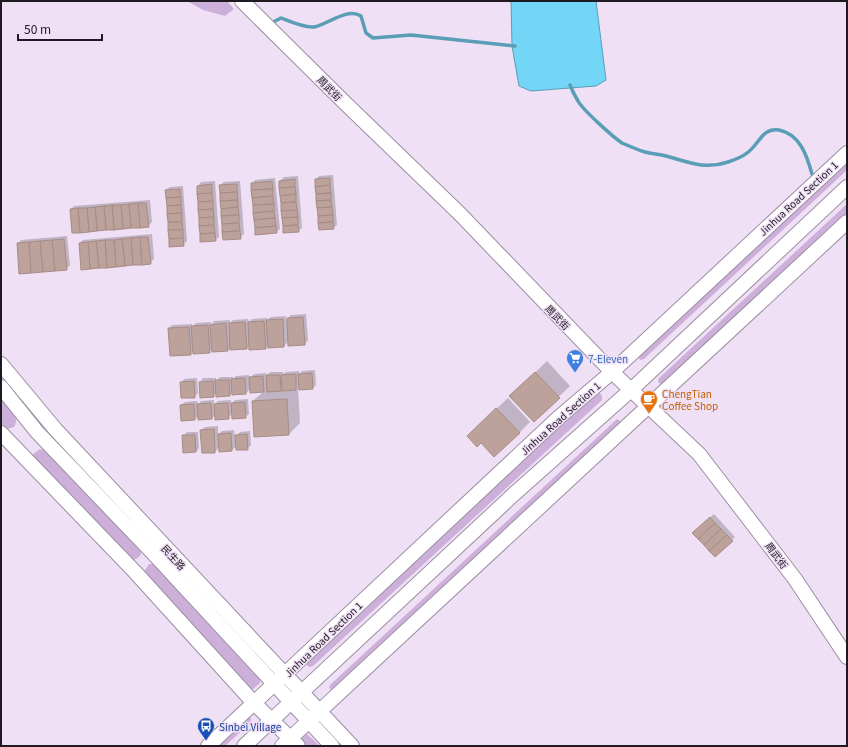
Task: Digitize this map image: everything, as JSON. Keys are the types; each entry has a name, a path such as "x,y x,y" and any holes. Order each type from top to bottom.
{"street":[{"name":"周武街","path":"242,1 460,214 612,372 632,389 699,454 795,579 847,657"},
{"name":"Jinhua Road Section 1","path":"208,746 558,418 612,372 847,153"},
{"path":"244,746 514,494 632,389 847,187"},
{"path":"2,435 136,573 271,721 290,744 307,721 333,700 847,222"},
{"name":"民生路","path":"1,364 56,430 279,680"},
{"name":"民生路","path":"1,387 37,432 279,680 296,697 319,711 352,746"},
{"name":"民生路","path":"296,697 307,721 332,746"}],"shaded area":[{"path":"187,1 227,1 234,9 225,16 203,10"},
{"path":"847,158 847,170 644,359 640,360 637,355"},
{"path":"847,204 847,216 662,385 658,382 659,378"},
{"path":"599,392 602,396 602,400 313,666 309,667 305,663 594,393"},
{"path":"1,397 15,415 16,423 14,427 7,429 1,427"},
{"path":"617,419 624,423 333,693 329,687 331,684"},
{"path":"40,449 44,450 140,547 141,555 133,560 32,455"},
{"path":"149,564 155,564 260,676 260,683 253,689 249,689 144,572"},
{"path":"249,715 251,719 250,723 225,746 212,746"},
{"path":"307,734 320,746 304,746 300,740"}],"water":[{"path":"511,1 596,1 606,80 596,86 531,91 519,86 512,46"}],"building":[{"path":"330,178 330,185 315,187 315,179"},
{"path":"295,179 295,187 279,188 279,181"},
{"path":"272,181 273,189 251,190 251,183"},
{"path":"212,184 212,193 197,194 197,186"},
{"path":"237,184 237,192 220,193 219,185"},
{"path":"330,185 331,193 316,194 315,187"},
{"path":"295,187 296,194 280,196 279,188"},
{"path":"180,189 181,197 166,198 165,190"},
{"path":"273,189 273,196 252,198 251,190"},
{"path":"237,192 238,200 220,201 220,193"},
{"path":"212,193 213,201 198,202 197,194"},
{"path":"331,193 331,200 316,201 316,194"},
{"path":"296,194 296,202 281,203 280,196"},
{"path":"273,196 274,204 253,205 252,198"},
{"path":"181,197 181,205 167,206 166,198"},
{"path":"238,200 238,207 221,209 220,201"},
{"path":"331,200 332,207 317,208 316,201"},
{"path":"213,201 213,209 198,210 198,202"},
{"path":"296,202 297,210 281,211 281,203"},
{"path":"138,203 146,203 149,227 140,228"},
{"path":"138,203 140,228 131,228 129,204"},
{"path":"129,204 131,228 123,229 121,205"},
{"path":"274,204 274,211 253,213 253,205"},
{"path":"112,205 121,205 123,229 114,230"},
{"path":"112,205 114,230 106,230 104,206"},
{"path":"181,205 182,213 167,214 167,206"},
{"path":"104,206 106,230 97,231 95,207"},
{"path":"95,207 97,231 89,232 87,208"},
{"path":"238,207 239,215 221,216 221,209"},
{"path":"332,207 333,215 318,216 317,208"},
{"path":"78,208 87,208 89,232 80,233"},
{"path":"78,208 80,233 72,233 70,209"},
{"path":"213,209 214,217 199,218 198,210"},
{"path":"297,210 298,217 282,218 281,211"},
{"path":"274,211 275,218 254,220 253,213"},
{"path":"182,213 182,222 168,222 167,214"},
{"path":"239,215 239,223 222,224 221,216"},
{"path":"333,215 333,222 318,223 318,216"},
{"path":"214,217 214,225 199,226 199,218"},
{"path":"298,217 298,225 283,226 282,218"},
{"path":"275,218 276,226 255,228 254,220"},
{"path":"168,222 182,222 183,230 168,230"},
{"path":"333,222 334,229 319,230 318,223"},
{"path":"239,223 240,231 222,232 222,224"},
{"path":"214,225 215,233 200,234 199,226"},
{"path":"298,225 299,232 283,233 283,226"},
{"path":"276,226 277,233 255,235 255,228"},
{"path":"168,230 183,230 183,238 169,239"},
{"path":"240,231 241,239 223,240 222,232"},
{"path":"215,233 216,241 200,242 200,234"},
{"path":"140,237 148,237 151,264 142,265"},
{"path":"140,237 142,265 133,265 131,238"},
{"path":"131,238 133,265 125,266 122,239"},
{"path":"183,238 184,246 169,247 169,239"},
{"path":"64,239 67,270 55,271 52,240"},
{"path":"122,239 125,266 116,267 114,240"},
{"path":"52,240 55,271 43,272 40,241"},
{"path":"105,240 114,240 116,267 107,268"},
{"path":"105,240 107,268 99,268 96,241"},
{"path":"40,241 43,272 31,273 29,242"},
{"path":"96,241 99,268 90,269 88,242"},
{"path":"29,242 31,273 19,274 17,243"},
{"path":"88,242 90,269 81,270 79,243"},
{"path":"303,317 305,345 288,346 287,318"},
{"path":"283,319 284,347 268,348 266,320"},
{"path":"264,321 266,349 249,350 248,322"},
{"path":"245,322 247,349 230,350 229,323"},
{"path":"226,323 228,351 212,352 210,325"},
{"path":"208,325 210,353 193,354 191,326"},
{"path":"189,327 191,355 170,356 168,328"},
{"path":"535,372 560,398 534,422 509,396"},
{"path":"312,373 313,389 299,390 298,374"},
{"path":"296,374 296,390 282,391 281,375"},
{"path":"266,375 280,375 281,391 267,392"},
{"path":"263,376 264,392 250,393 249,377"},
{"path":"245,378 246,394 232,395 231,379"},
{"path":"215,380 229,380 230,396 216,397"},
{"path":"194,381 195,398 181,398 180,382"},
{"path":"213,381 214,397 200,398 199,382"},
{"path":"287,399 289,435 254,437 252,401"},
{"path":"245,402 246,418 232,419 231,403"},
{"path":"211,403 212,419 198,420 197,404"},
{"path":"228,403 229,419 215,420 214,404"},
{"path":"194,404 195,420 181,421 180,405"},
{"path":"496,408 520,433 494,457 481,443 477,447 467,436"},
{"path":"214,429 215,453 202,453 200,430"},
{"path":"231,433 232,451 219,452 218,434"},
{"path":"247,434 248,450 236,450 235,435"},
{"path":"182,435 195,435 196,452 183,453"},
{"path":"710,517 715,523 698,539 692,533"},
{"path":"715,523 721,529 704,545 698,539"},
{"path":"721,529 727,535 709,551 704,545"},
{"path":"727,535 733,541 715,557 709,551"}],"waterway":[{"path":"275,21 281,18 302,26 314,27 343,15 355,14 361,16 366,33 373,38 411,35 515,46"},
{"path":"570,85 581,105 598,123 622,143 639,150 663,155 689,163 704,165 720,164 743,156 751,150 761,137 769,131 779,130 792,136 802,147 812,174"}],"place":[{"name":"7-Eleven","path":"575,373"},
{"name":"ChengTian Coffee Shop","path":"649,414"},
{"name":"Sinbei Village","path":"206,741"}]}
